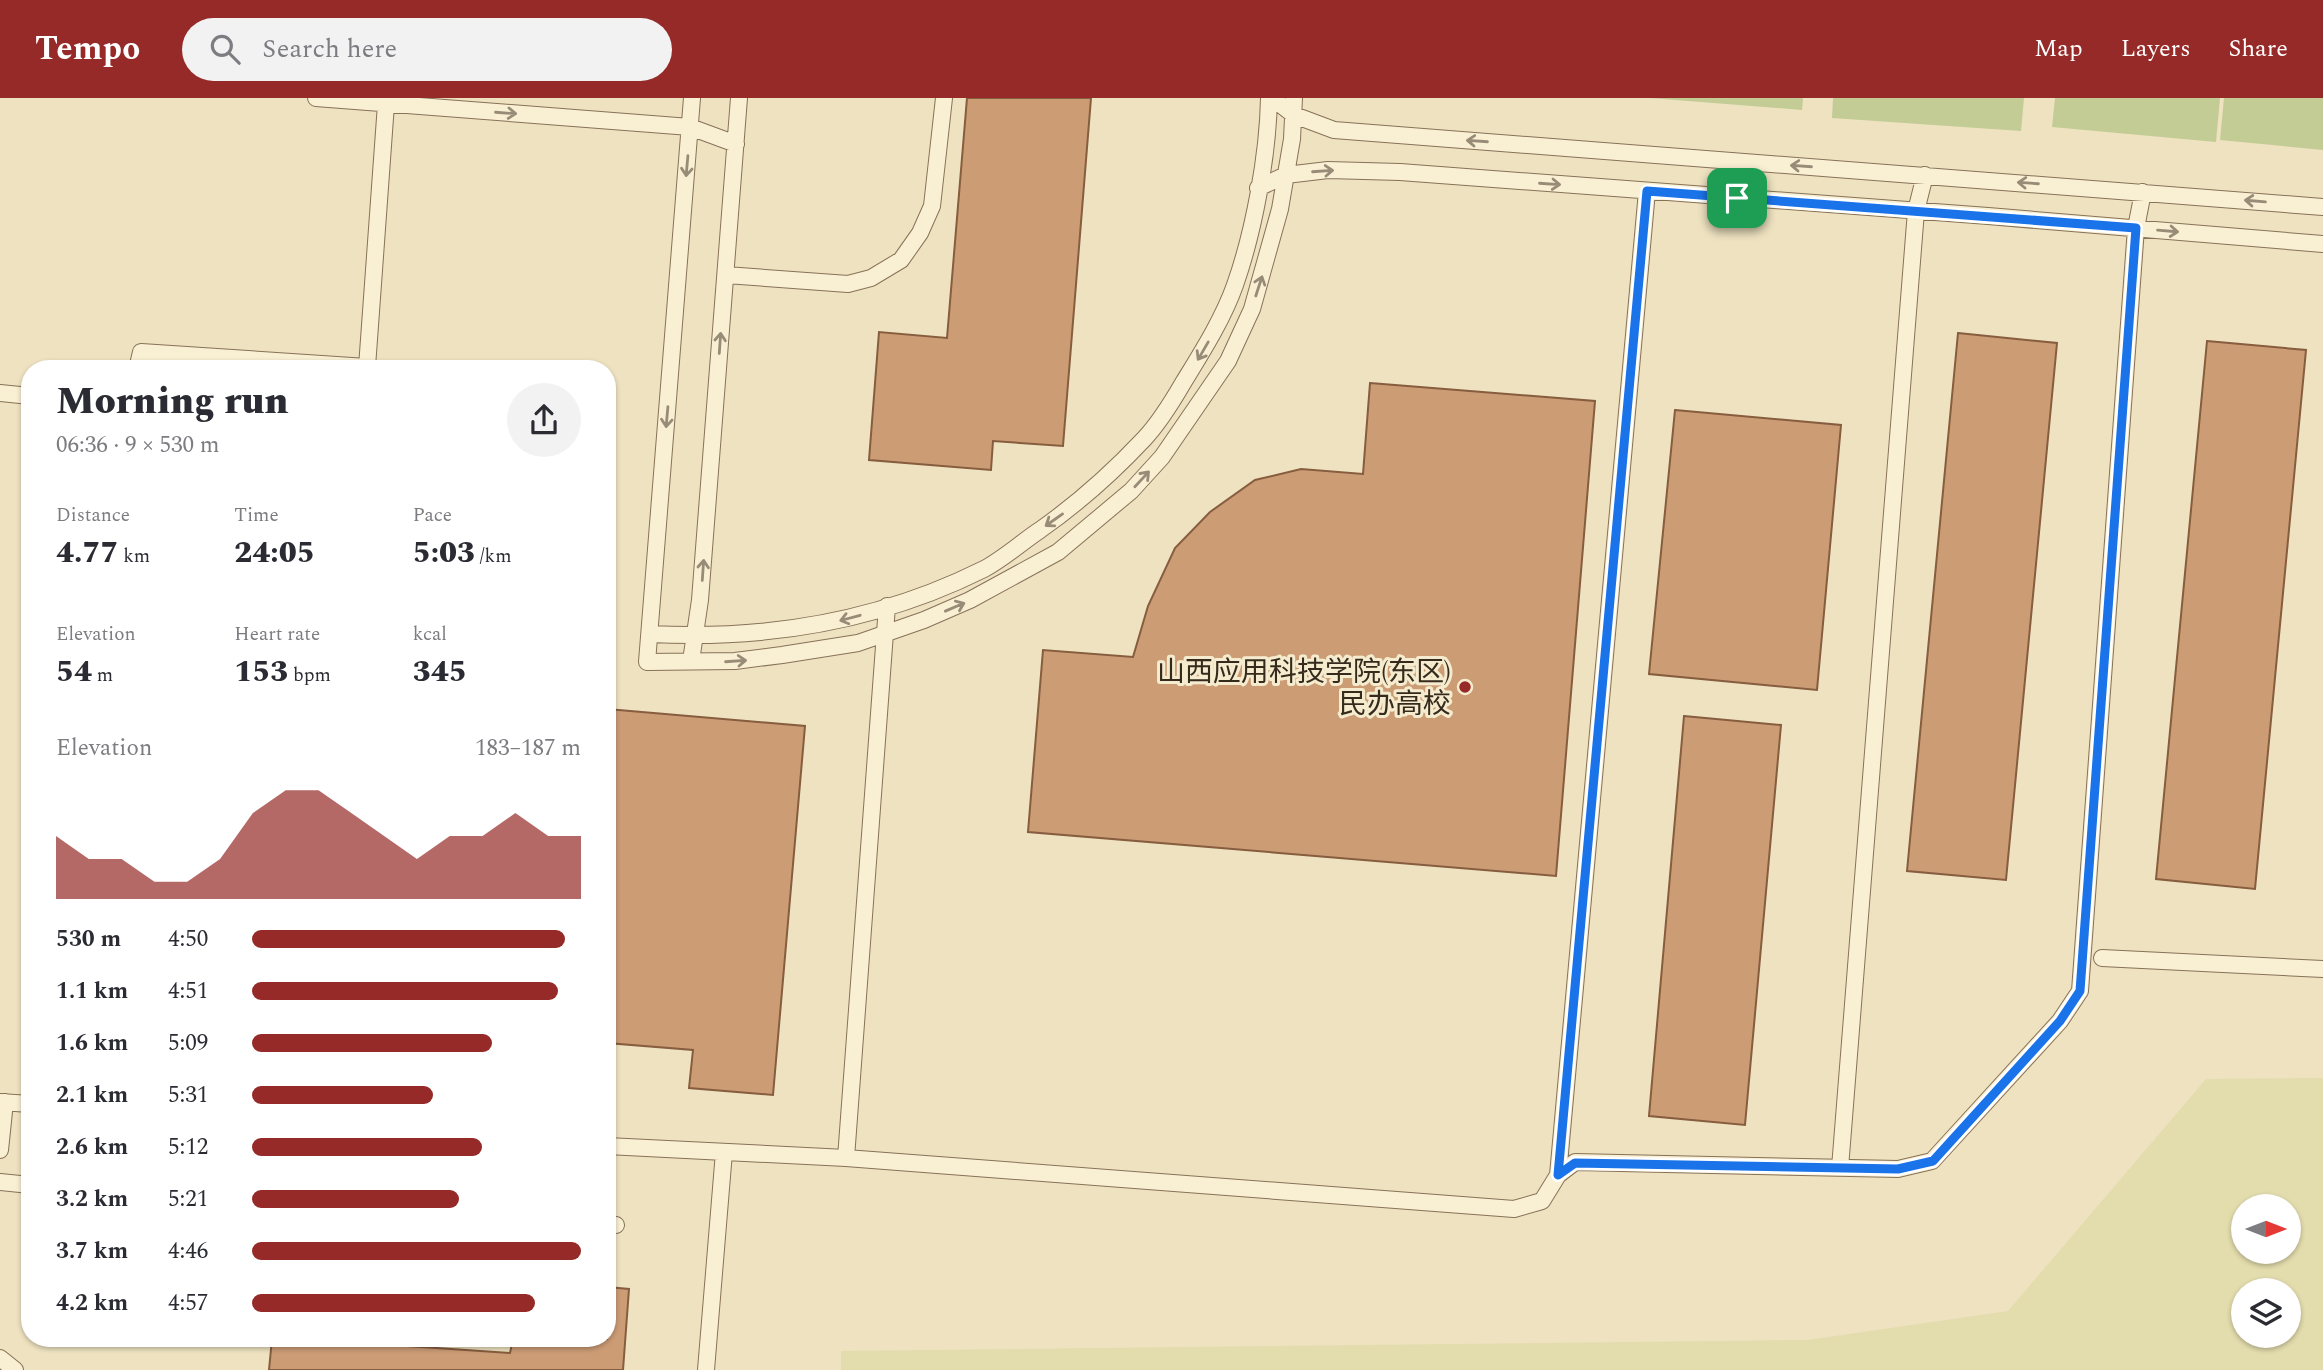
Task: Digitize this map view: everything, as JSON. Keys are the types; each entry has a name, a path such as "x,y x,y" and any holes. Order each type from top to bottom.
{"lane":[{"path":"316,98 690,127 736,144"},
{"path":"692,98 647,662 734,662 858,643 884,634 970,600 1058,552 1131,491 1162,457 1228,361 1252,309 1267,262 1286,175 1294,98"},
{"path":"691,662 696,636 739,98"},
{"path":"726,275 848,284 871,278 901,260 920,233 932,206 944,98"},
{"path":"650,634 696,636 762,633 847,620 919,596 985,568 1065,512 1145,438 1174,398 1207,344 1235,285 1258,188 1268,132 1270,98"},
{"path":"1270,98 1294,115 1334,130 2323,207"},
{"path":"368,360 386,104"},
{"path":"1258,188 1286,175 1328,170 1400,172 2323,244"},
{"path":"1840,1168 1916,211 1925,175"},
{"path":"1558,1175 1647,191"},
{"path":"616,1146 846,1158 1514,1209 1542,1201 1558,1175 1575,1163 1898,1169 1933,1161 2060,1021 2080,991 2136,228 2143,192"},
{"path":"139,360 141,352 262,360"},
{"path":"0,393 21,395"},
{"path":"846,1158 887,606"},
{"path":"2102,958 2323,969"},
{"path":"0,1150 3,1102 21,1103"},
{"path":"706,1370 724,1152"},
{"path":"0,1182 21,1184"},
{"path":"0,1358 15,1370"}],"shaded area":[{"path":"2323,1078 2323,1370 841,1370 841,1351 1808,1340 2008,1311 2206,1079"}],"green space":[{"path":"1650,98 1803,98 1802,110"},
{"path":"1833,98 2024,98 2021,131 1832,118"},
{"path":"2055,98 2220,98 2216,142 2052,127"},
{"path":"2224,98 2323,98 2323,150 2220,140"}],"building":[{"path":"967,98 1091,98 1063,446 993,441 991,470 869,460 879,332 947,338"},
{"path":"1958,333 2057,343 2006,880 1907,871"},
{"path":"2207,341 2306,350 2255,889 2156,879"},
{"path":"1370,383 1595,401 1556,876 1028,832 1043,650 1133,657 1148,606 1175,548 1210,512 1255,480 1301,469 1363,474"},
{"path":"1675,410 1841,425 1817,690 1649,674"},
{"path":"616,710 805,726 773,1095 689,1088 693,1050 616,1044"},
{"path":"1684,716 1781,725 1745,1125 1649,1116"},
{"path":"616,1288 629,1289 623,1370 269,1370 271,1347 422,1347 510,1353 511,1347 616,1347"}],"place":[{"name":"山西应用科技学院(东区) 民办高校","path":"1465,687"}],"route":[{"path":"1647,191 1737,198 2136,228 2080,991 2060,1021 1933,1161 1898,1169 1575,1163 1558,1175 1647,191"}]}
